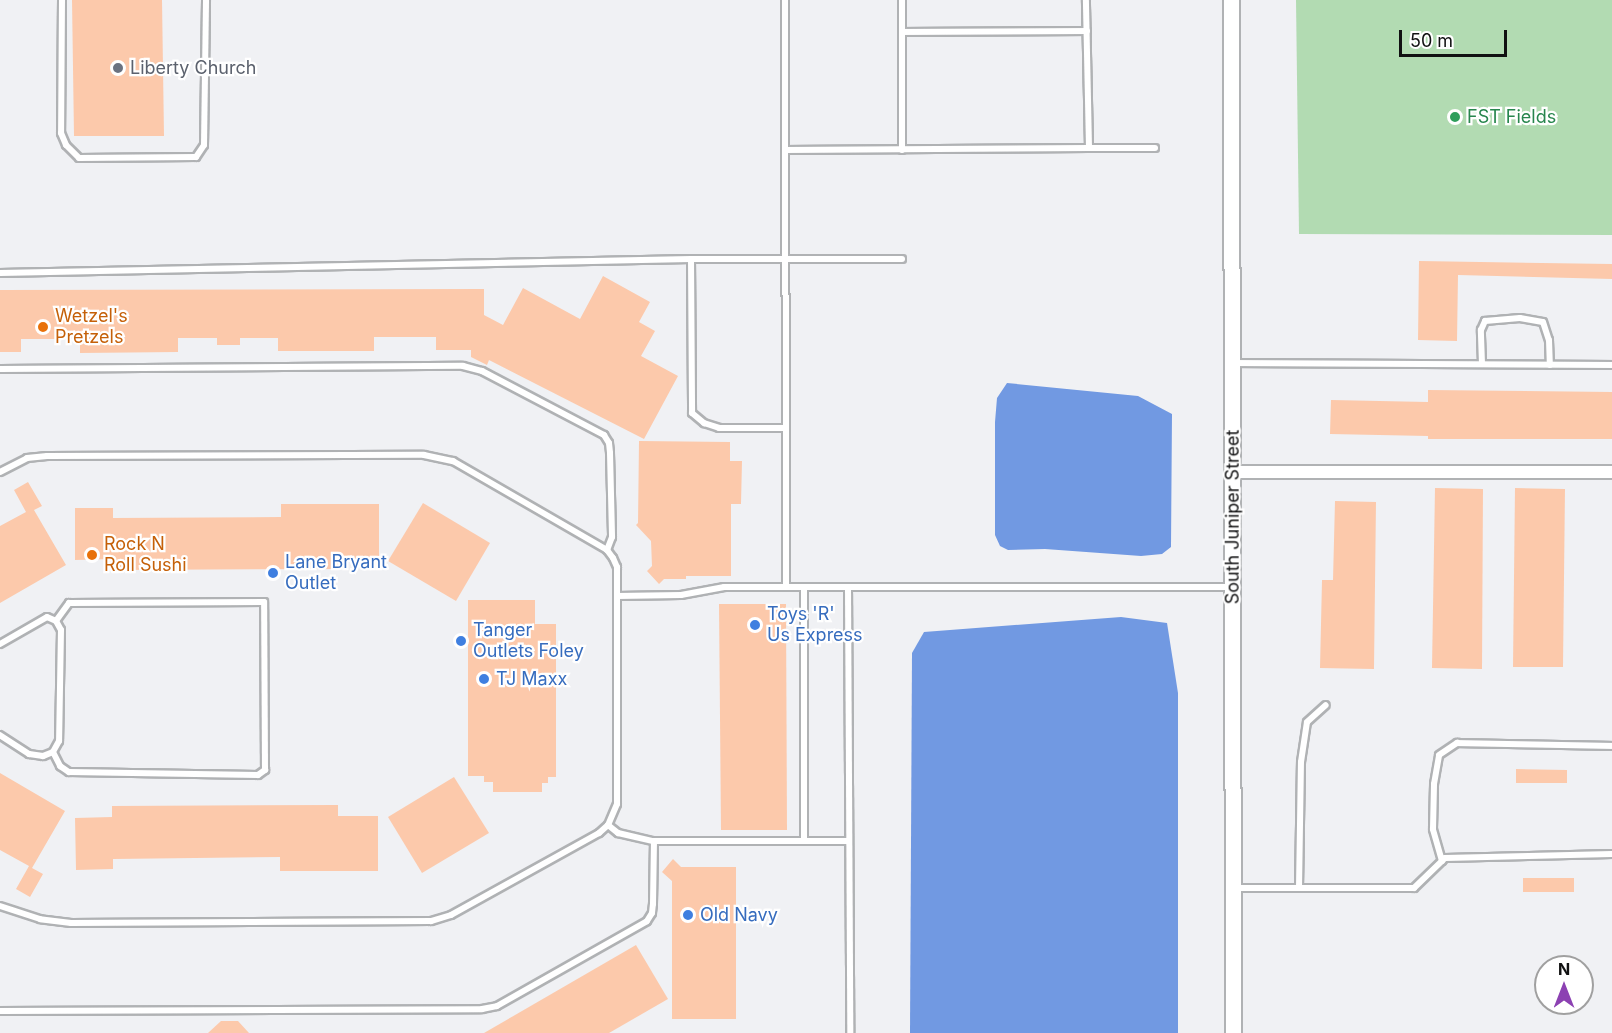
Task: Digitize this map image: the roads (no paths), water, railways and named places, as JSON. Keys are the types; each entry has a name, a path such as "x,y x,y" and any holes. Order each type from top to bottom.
{"street":[{"name":"South Juniper Street","path":"1231,0 1233,1033"},
{"path":"1233,472 1612,472"}],"lane":[{"path":"62,0 61,133 66,145 79,158 196,157 204,145 206,0"},
{"path":"785,0 786,587"},
{"path":"902,0 902,150"},
{"path":"1086,0 1089,148"},
{"path":"902,32 1087,31"},
{"path":"785,150 1155,147"},
{"path":"691,259 692,413 704,423 720,428 785,428"},
{"path":"0,273 691,259 902,259"},
{"path":"1482,364 1481,330 1485,321 1520,318 1543,322 1549,340 1550,365"},
{"path":"1232,363 1612,365"},
{"path":"0,369 463,366 482,371 604,435 609,443 610,453 612,537 607,550"},
{"path":"0,472 27,458 47,456 438,456 453,461 607,550 617,567 617,804 608,825 451,915 430,921 71,922 32,917 0,906"},
{"path":"617,596 681,594 724,587 1233,587"},
{"path":"804,587 804,841"},
{"path":"848,587 850,1033"},
{"path":"53,752 60,766 69,772 258,775 265,770 264,602 69,603 56,621"},
{"path":"0,644 47,617 56,621 61,630 60,730 59,741 53,752 43,756 29,754 0,735"},
{"path":"1299,888 1301,762 1307,722 1326,705"},
{"path":"1442,861 1433,829 1434,784 1439,755 1457,743 1612,746"},
{"path":"608,825 618,833 654,841 849,841"},
{"path":"0,1011 471,1009 497,1006 646,921 652,913 653,904 654,841"},
{"path":"1234,888 1414,888 1445,858 1612,854"}],"water":[{"path":"1007,383 1138,396 1172,414 1171,547 1162,554 1141,556 1045,549 1008,550 1000,546 995,535 995,422 997,398"},
{"path":"1121,617 1167,623 1178,693 1178,1033 910,1033 912,653 924,632"}],"place":[{"name":"Liberty Church","path":"118,68"},
{"name":"FST Fields","path":"1455,117"},
{"name":"Wetzel's Pretzels","path":"43,327"},
{"name":"Rock N Roll Sushi","path":"92,555"},
{"name":"Lane Bryant Outlet","path":"273,573"},
{"name":"Toys 'R' Us Express","path":"755,625"},
{"name":"Tanger Outlets Foley","path":"461,641"},
{"name":"TJ Maxx","path":"484,679"},
{"name":"Old Navy","path":"688,915"}]}
